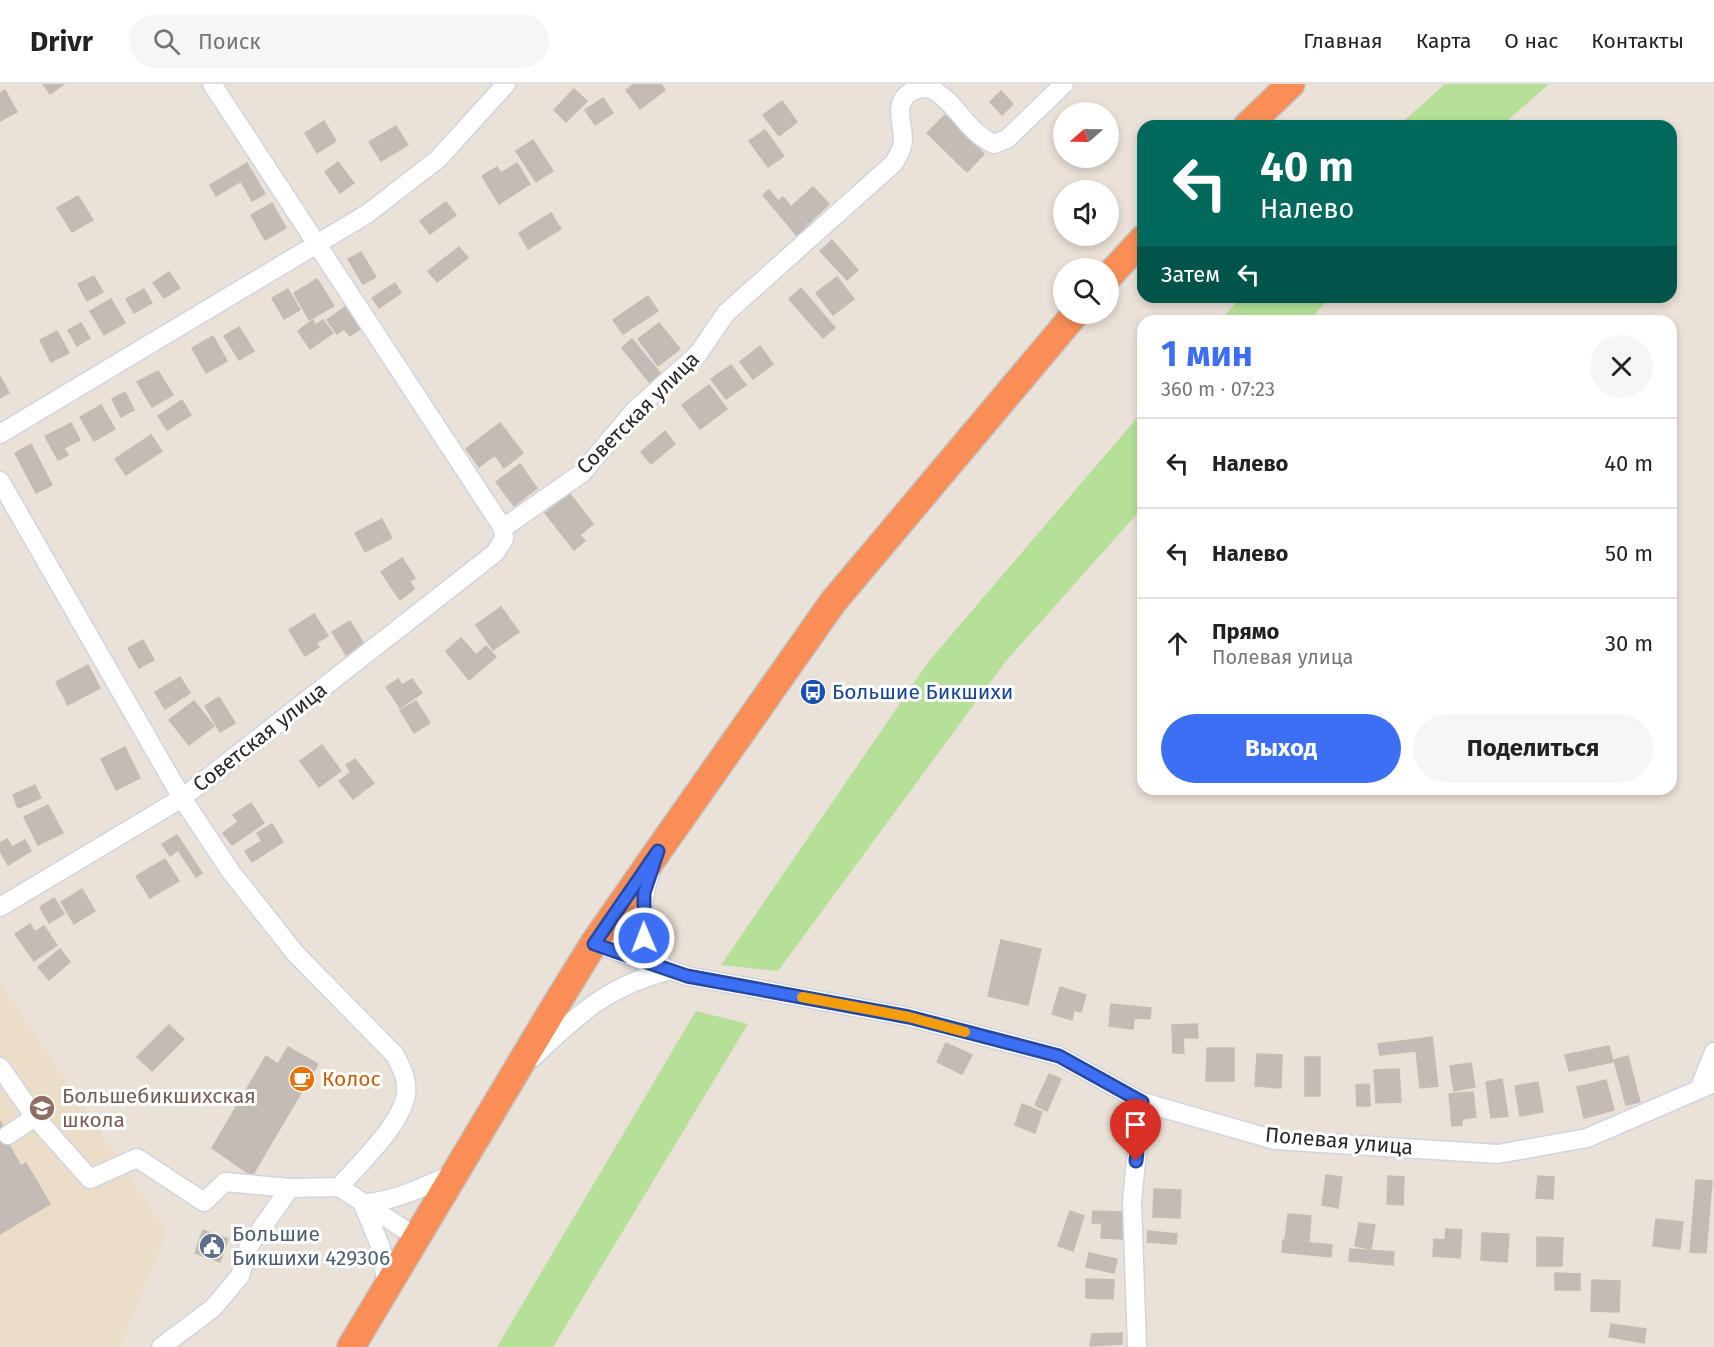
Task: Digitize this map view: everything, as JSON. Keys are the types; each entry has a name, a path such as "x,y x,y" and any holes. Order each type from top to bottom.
{"highway":[{"path":"1253,120 1292,84"},
{"path":"1119,265 1137,246"},
{"path":"351,1347 511,1078 594,944 658,851 833,602 1067,324"}],"street":[{"path":"212,84 504,528"},
{"path":"0,434 319,246 368,214 431,165 506,84"},
{"name":"Советская улица","path":"0,907 182,798 495,553 504,539 504,528 582,473 635,410 698,354 726,313 894,163 903,145 899,115 902,102 911,91 922,87 935,91 982,139 994,144 1007,139 1064,84"},
{"path":"0,481 182,798 231,872 295,953 395,1055 403,1071 406,1096 400,1110 385,1134 339,1187"},
{"path":"511,1078 591,1004 641,978 667,971 652,954 644,938 644,893 658,851"},
{"name":"Полевая улица","path":"594,944 667,971 909,1017 1059,1056 1142,1102 1275,1140 1498,1154 1587,1138 1707,1085"},
{"path":"1707,1085 1714,1052"},
{"path":"0,1067 35,1117 90,1179 137,1158 204,1202 225,1182 290,1188 339,1187 417,1237"},
{"path":"1137,1347 1132,1201 1142,1102"},
{"path":"8,1135 35,1117"},
{"path":"363,1204 387,1201 415,1192 454,1173"},
{"path":"160,1347 213,1308 240,1276 249,1246 290,1188"},
{"path":"363,1204 381,1248 387,1287"}],"shaded area":[{"name":"Большебикшихская школа","path":"0,983 167,1232 120,1347 0,1347"}],"green space":[{"path":"1445,84 1549,84 1508,120 1405,120"},
{"path":"1236,303 1325,303 1314,315 1225,315"},
{"path":"1137,418 1137,514 1006,661 778,971 721,965 929,661"},
{"path":"696,1011 748,1024 553,1347 497,1347"}],"building":[{"path":"43,84 64,84 50,94"},
{"path":"634,84 661,84 665,90 640,109 626,90"},
{"path":"574,89 587,101 566,122 554,110"},
{"path":"5,90 17,112 0,121 0,93"},
{"path":"1001,91 1013,104 1002,115 990,102"},
{"path":"603,98 613,113 595,125 585,110"},
{"path":"782,101 797,122 779,136 763,115"},
{"path":"945,115 984,154 967,172 927,133"},
{"path":"324,121 336,141 317,153 305,133"},
{"path":"396,126 408,145 381,161 369,142"},
{"path":"765,130 784,156 768,167 749,141"},
{"path":"533,140 553,171 536,182 516,151"},
{"path":"338,162 354,183 340,193 325,172"},
{"path":"247,163 265,194 252,201 241,181 216,196 210,185"},
{"path":"517,163 530,184 499,204 482,176 497,167 501,173"},
{"path":"813,187 829,204 808,224 792,206"},
{"path":"769,190 778,201 783,197 808,227 797,236 763,195"},
{"path":"78,196 93,220 72,232 57,208"},
{"path":"446,202 456,215 430,234 420,221"},
{"path":"272,203 286,228 265,240 251,215"},
{"path":"551,213 561,229 528,249 519,233"},
{"path":"832,240 858,270 847,280 820,251"},
{"path":"459,247 468,258 437,282 428,271"},
{"path":"361,252 376,277 363,284 348,259"},
{"path":"169,272 180,288 164,298 153,283"},
{"path":"94,276 103,292 87,301 78,284"},
{"path":"837,277 854,299 833,315 816,293"},
{"path":"317,279 334,306 309,320 294,293"},
{"path":"395,283 401,293 379,308 372,298"},
{"path":"801,288 835,328 823,338 789,299"},
{"path":"144,289 152,303 134,313 126,299"},
{"path":"288,289 300,310 284,319 272,298"},
{"path":"648,296 658,311 623,334 613,320"},
{"path":"111,299 125,323 104,335 90,311"},
{"path":"349,304 364,326 350,336 344,329 337,334 327,320"},
{"path":"313,320 315,325 323,320 333,333 310,349 298,331"},
{"path":"81,323 90,338 77,346 68,330"},
{"path":"659,323 680,349 658,366 638,339"},
{"path":"239,327 254,351 239,360 224,336"},
{"path":"57,331 69,353 51,362 40,340"},
{"path":"213,336 227,361 206,373 192,348"},
{"path":"632,339 665,379 654,388 622,348"},
{"path":"760,346 773,364 753,379 740,362"},
{"path":"731,365 746,385 726,399 711,379"},
{"path":"158,371 173,395 152,407 137,382"},
{"path":"0,376 9,393 0,398"},
{"path":"709,385 727,409 700,429 682,405"},
{"path":"125,392 134,410 121,417 112,399"},
{"path":"182,400 191,415 167,430 158,416"},
{"path":"101,405 115,429 94,441 80,417"},
{"path":"71,423 80,440 64,448 68,455 58,460 45,436"},
{"path":"500,423 523,453 504,468 495,455 479,467 466,449"},
{"path":"665,431 675,444 651,464 641,452"},
{"path":"151,435 162,451 126,475 115,459"},
{"path":"31,444 52,485 36,493 15,453"},
{"path":"520,464 537,488 514,506 496,482"},
{"path":"570,494 593,524 580,535 585,541 574,550 545,513"},
{"path":"382,519 392,538 365,552 355,533"},
{"path":"402,558 415,578 410,581 414,589 400,600 381,572"},
{"path":"501,607 519,632 493,650 476,625"},
{"path":"314,614 328,636 316,643 319,647 305,656 289,630"},
{"path":"350,621 364,644 346,655 332,632"},
{"path":"461,638 476,655 486,646 496,657 469,680 446,651"},
{"path":"143,640 154,660 139,668 128,648"},
{"path":"88,665 100,688 68,705 56,682"},
{"path":"180,677 190,693 165,709 155,692"},
{"path":"398,679 402,685 412,679 422,693 400,708 386,687"},
{"path":"219,697 235,723 220,732 205,706"},
{"path":"194,701 214,726 189,745 169,720"},
{"path":"416,701 430,723 414,733 400,710"},
{"path":"322,745 341,771 319,787 300,761"},
{"path":"125,747 140,778 116,790 101,759"},
{"path":"355,759 374,783 353,799 339,781 351,772 346,765"},
{"path":"35,785 41,798 18,808 13,795"},
{"path":"251,803 264,823 232,845 223,833 238,822 233,815"},
{"path":"48,805 63,833 38,845 24,817"},
{"path":"272,824 283,842 252,862 245,851 262,841 257,833"},
{"path":"177,835 202,873 196,877 178,850 170,856 162,844"},
{"path":"7,839 12,847 25,840 31,851 8,865 0,851 0,843"},
{"path":"165,859 179,881 150,898 136,876"},
{"path":"82,889 95,911 74,924 61,902"},
{"path":"54,898 64,914 49,923 40,907"},
{"path":"30,924 35,932 44,926 57,945 34,961 15,934"},
{"path":"1001,940 1041,949 1028,1005 988,996"},
{"path":"60,949 70,962 49,980 38,967"},
{"path":"1060,987 1086,995 1081,1012 1074,1010 1072,1020 1052,1014"},
{"path":"1111,1004 1151,1008 1150,1019 1134,1018 1133,1029 1109,1026"},
{"path":"1197,1024 1198,1038 1183,1038 1184,1053 1173,1053 1172,1025"},
{"path":"169,1025 184,1039 152,1071 137,1057"},
{"path":"1432,1037 1438,1086 1420,1088 1416,1051 1380,1055 1378,1044"},
{"path":"946,1043 972,1055 962,1074 937,1062"},
{"path":"1609,1046 1613,1062 1569,1071 1565,1055"},
{"path":"288,1047 318,1064 252,1176 212,1148 266,1056 278,1064"},
{"path":"1207,1048 1234,1048 1234,1081 1206,1081"},
{"path":"1257,1054 1282,1055 1281,1088 1255,1086"},
{"path":"1628,1056 1640,1102 1626,1105 1614,1060"},
{"path":"1305,1057 1320,1057 1320,1096 1305,1096"},
{"path":"1471,1063 1475,1087 1454,1091 1450,1066"},
{"path":"1399,1069 1401,1102 1376,1103 1374,1070"},
{"path":"1049,1074 1061,1079 1047,1111 1035,1105"},
{"path":"1502,1079 1508,1116 1491,1118 1486,1082"},
{"path":"1606,1080 1614,1110 1584,1118 1577,1087"},
{"path":"1538,1082 1543,1112 1520,1116 1515,1086"},
{"path":"1369,1084 1370,1106 1357,1106 1356,1085"},
{"path":"1473,1092 1476,1117 1462,1119 1462,1125 1452,1126 1449,1094"},
{"path":"1022,1104 1042,1112 1035,1133 1015,1125"},
{"path":"0,1121 13,1143 0,1150"},
{"path":"9,1145 21,1166 26,1163 50,1204 0,1234 0,1150"},
{"path":"1326,1175 1342,1177 1338,1208 1322,1205"},
{"path":"1388,1176 1404,1177 1403,1205 1387,1204"},
{"path":"1538,1176 1554,1177 1553,1199 1536,1198"},
{"path":"1696,1180 1712,1181 1706,1253 1690,1252"},
{"path":"1154,1189 1181,1190 1180,1218 1153,1217"},
{"path":"1070,1211 1084,1216 1073,1251 1058,1246"},
{"path":"1093,1211 1124,1212 1123,1239 1101,1238 1102,1223 1092,1223"},
{"path":"1288,1214 1311,1216 1309,1241 1285,1239"},
{"path":"1656,1219 1683,1222 1680,1249 1653,1246"},
{"path":"1359,1223 1375,1225 1371,1249 1355,1246"},
{"path":"1446,1229 1462,1230 1460,1258 1433,1256 1434,1239 1445,1240"},
{"name":"Большие Бикшихи 429306","path":"203,1230 228,1239 220,1262 195,1253"},
{"path":"1148,1231 1177,1234 1176,1244 1147,1242"},
{"path":"1482,1233 1509,1234 1507,1262 1481,1260"},
{"path":"1537,1237 1563,1238 1562,1266 1537,1266"},
{"path":"1283,1240 1332,1245 1331,1257 1282,1252"},
{"path":"1350,1249 1394,1252 1393,1265 1349,1261"},
{"path":"1089,1253 1117,1259 1114,1273 1086,1267"},
{"path":"1555,1273 1580,1274 1580,1290 1555,1290"},
{"path":"1086,1279 1114,1280 1113,1299 1086,1298"},
{"path":"1592,1280 1620,1281 1619,1312 1591,1311"},
{"path":"1611,1324 1646,1329 1644,1343 1609,1337"},
{"path":"1122,1333 1122,1344 1090,1346 1092,1334"}],"slow traffic":[{"path":"802,997 909,1017 965,1032"}],"place":[{"name":"Большие Бикшихи","path":"813,692"},
{"name":"Колос","path":"302,1079"},
{"name":"Большебикшихская школа","path":"42,1108"},
{"name":"Большие Бикшихи 429306","path":"212,1246"}],"route":[{"path":"644,938 644,893 658,851 594,944 687,976 909,1017 1059,1056 1142,1102 1136,1161"}]}
